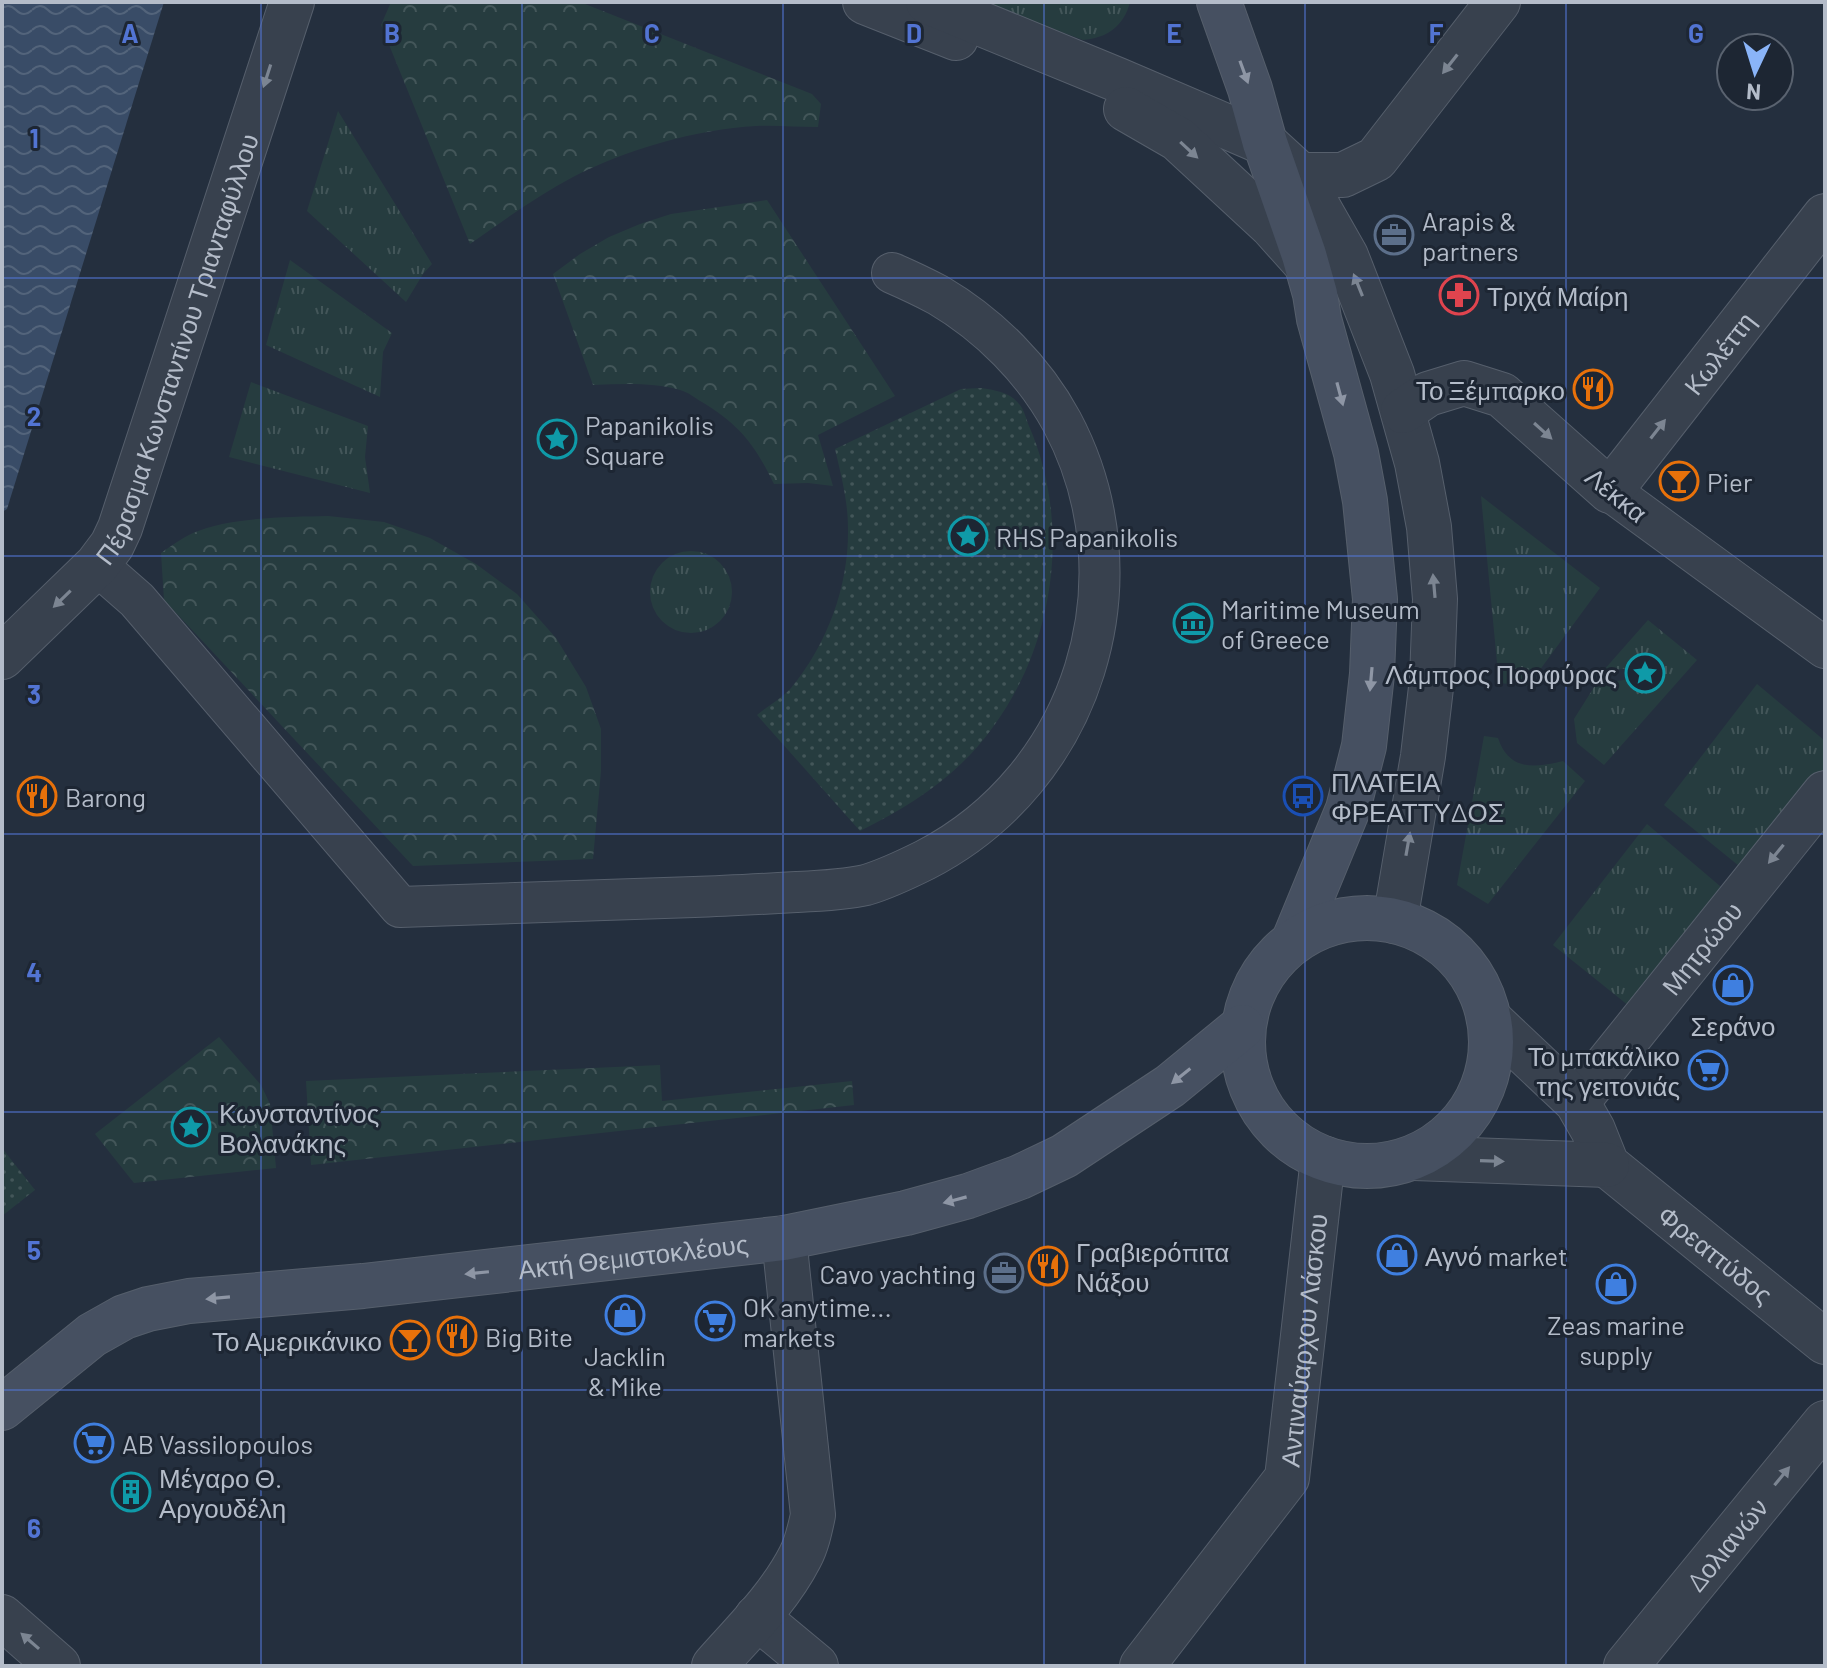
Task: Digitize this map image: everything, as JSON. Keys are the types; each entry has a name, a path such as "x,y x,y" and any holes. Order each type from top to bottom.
{"main road":[{"path":"1219,2 1250,89 1288,167 1319,319 1356,453 1365,501 1375,599 1372,674 1361,759 1348,809 1294,940"},
{"path":"1365,917 1395,921 1422,930 1446,946 1467,966 1481,992 1490,1020 1492,1056 1481,1092 1462,1124 1433,1148 1399,1163 1360,1166 1323,1158 1288,1138 1261,1108 1246,1071 1242,1027 1253,991 1276,957 1294,940 1335,922 1365,917"},
{"name":"Ακτή Θεμιστοκλέους","path":"2,1408 92,1335 124,1317 148,1309 189,1301 363,1286 784,1238 906,1213 968,1196 1020,1177 1064,1156 1170,1086 1242,1027"}],"street":[{"name":"Πέρασμα Κωνσταντίνου Τριανταφύλλου","path":"2,657 97,565 120,528 292,2"},
{"path":"865,2 1102,95 1178,139 1271,225 1306,264"},
{"path":"928,2 1288,167 1343,175 1376,159 1498,2"},
{"path":"1288,167 1318,204 1353,271 1403,411 1429,527 1435,599 1432,679 1423,756 1395,921"},
{"name":"Κωλέττη","path":"1610,491 1825,216"},
{"path":"97,565 137,600 400,907 740,896 826,891 866,885 908,869 948,848 983,823 1015,792 1043,758 1066,720 1083,679 1094,636 1099,592 1099,548 1092,504 1080,461 1061,421 1038,384 1009,350 976,320 939,296 892,273"},
{"name":"Λέκκα","path":"1403,411 1428,394 1464,383 1502,395 1610,491 1825,648"},
{"name":"Μητρώου","path":"1577,1102 1825,793"},
{"name":"Φρεαττύδος","path":"1490,1020 1577,1102 1593,1130 1607,1165 1825,1342"},
{"name":"Αντιναύαρχου Λάσκου","path":"1142,1666 1287,1478 1323,1158"},
{"path":"1414,1158 1607,1165"},
{"path":"714,1666 757,1617 801,1556 813,1515 784,1238"},
{"name":"Δολιανών","path":"1626,1666 1825,1423"},
{"path":"2,1617 58,1666"},
{"path":"757,1617 816,1666"}],"green space":[{"path":"391,2 580,2 812,94 821,104 818,127 733,128 686,136 638,150 560,184 470,244 381,25"},
{"path":"981,2 1130,2 1124,18 1113,29 1100,37 1083,40"},
{"path":"338,111 432,264 406,302 307,211"},
{"path":"767,200 895,396 818,435 833,486 774,484 753,447 736,428 683,391 648,385 593,385 553,274 609,237 640,224 671,214"},
{"path":"290,260 392,333 383,352 380,397 266,345"},
{"path":"251,382 368,426 365,457 370,493 229,457"},
{"path":"981,388 1006,394 1021,406 1044,470 1053,541 1049,588 1041,627 1018,686 980,744 933,787 898,811 860,831 757,715 787,692 804,671 826,633 840,592 845,571 848,518 835,449 961,389"},
{"path":"1481,496 1600,588 1528,686 1499,683"},
{"path":"328,516 384,522 430,538 476,564 517,594 556,638 586,687 601,729 601,771 593,859 413,866 164,600 161,553 189,535 241,521"},
{"path":"691,551 707,554 720,563 729,576 732,592 729,608 720,621 707,630 691,633 675,630 662,621 653,608 650,592 653,576 662,563 675,554"},
{"path":"1648,620 1697,660 1604,765 1577,743 1574,719 1596,684 1638,678 1641,667 1603,671"},
{"path":"1757,684 1825,741 1825,768 1744,870 1664,805"},
{"path":"1484,736 1498,738 1503,749 1516,762 1533,766 1563,761 1585,781 1488,904 1457,885"},
{"path":"1647,824 1727,892 1634,1010 1553,945"},
{"path":"219,1037 261,1085 270,1104 276,1168 134,1183 95,1134"},
{"path":"660,1065 662,1101 852,1081 854,1105 311,1165 306,1081"},
{"path":"2,1148 35,1190 2,1216"}],"water":[{"path":"2,2 164,2 7,509 2,512"}],"place":[{"name":"Arapis & partners","path":"1394,235"},
{"name":"Τριχά Μαίρη","path":"1459,295"},
{"name":"Το Ξέμπαρκο","path":"1593,389"},
{"name":"Papanikolis Square","path":"557,439"},
{"name":"Pier","path":"1679,481"},
{"name":"RHS Papanikolis","path":"968,536"},
{"name":"Maritime Museum of Greece","path":"1193,623"},
{"name":"Λάμπρος Πορφύρας","path":"1645,673"},
{"name":"Barong","path":"37,796"},
{"name":"ΠΛΑΤΕΙΑ ΦΡΕΑΤΤΥΔΟΣ","path":"1303,796"},
{"name":"Σεράνο","path":"1733,985"},
{"name":"Το μπακάλικο της γειτονιάς","path":"1708,1070"},
{"name":"Κωνσταντίνος Βολανάκης","path":"191,1127"},
{"name":"Αγνό market","path":"1397,1255"},
{"name":"Γραβιερόπιτα Νάξου","path":"1048,1266"},
{"name":"Cavo yachting","path":"1004,1273"},
{"name":"Zeas marine supply","path":"1616,1284"},
{"name":"Jacklin & Mike","path":"625,1315"},
{"name":"OK anytime... markets","path":"715,1321"},
{"name":"Big Bite","path":"457,1336"},
{"name":"Το Αμερικάνικο","path":"410,1340"},
{"name":"AB Vassilopoulos","path":"94,1443"},
{"name":"Μέγαρο Θ. Αργουδέλη","path":"131,1492"}]}
